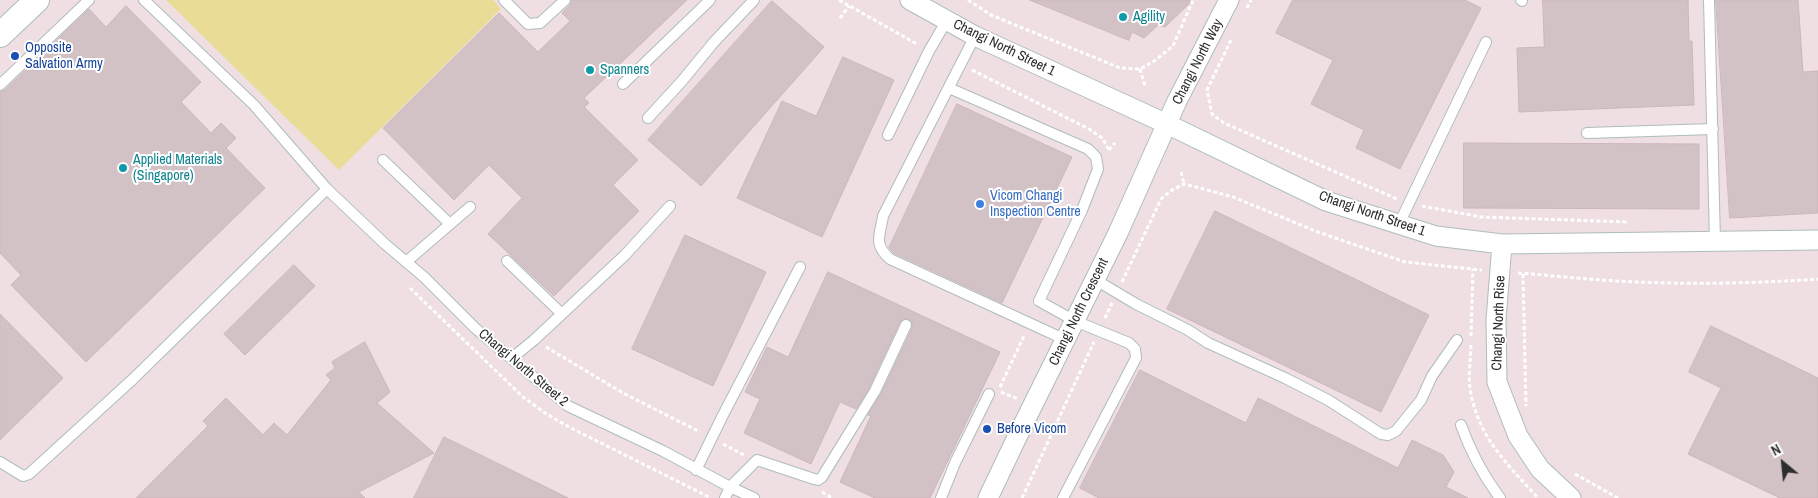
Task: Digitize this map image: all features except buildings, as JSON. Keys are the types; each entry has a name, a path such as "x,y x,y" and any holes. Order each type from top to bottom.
{"street":[{"path":"0,35 37,0"},
{"name":"Changi North Street 1","path":"910,0 975,36 1167,124 1326,201 1436,236 1502,244 1818,240"},
{"name":"Changi North Way","path":"1167,124 1229,0"},
{"name":"Changi North Crescent","path":"988,498 1118,233 1167,124"},
{"name":"Changi North Rise","path":"1502,244 1496,320 1497,382 1518,436 1540,469 1571,498"}],"lane":[{"path":"0,85 89,0"},
{"name":"Changi North Street 2","path":"144,0 254,105 327,189 476,328 568,406 663,451 696,470 754,498"},
{"path":"504,0 528,24 540,23 565,0"},
{"path":"623,84 710,0"},
{"path":"648,118 754,0"},
{"path":"1708,0 1715,241"},
{"path":"888,135 929,51 947,20"},
{"path":"975,36 883,216 878,244 882,252 890,259 1066,340"},
{"path":"1399,224 1486,42"},
{"path":"949,88 1088,149 1096,157 1098,169 1082,210 1039,299 1040,303 1075,321 1129,343 1134,349 1136,358 1063,498"},
{"path":"1587,132 1713,128"},
{"path":"383,160 450,224"},
{"path":"0,462 23,476 29,474 133,379 327,189"},
{"path":"512,358 534,340 625,255 670,206"},
{"path":"406,262 470,207"},
{"path":"507,261 562,314"},
{"path":"696,470 800,267"},
{"path":"1094,279 1188,330 1208,344 1285,378 1328,400 1381,434 1388,435 1396,431 1421,400 1432,376 1457,340"},
{"path":"725,498 730,487 754,461 759,460 818,480 822,477 875,391 906,325"},
{"path":"941,498 955,464 989,394"},
{"path":"1461,425 1470,450 1482,474 1500,498"}],"path":[{"path":"839,0 929,51"},
{"path":"968,0 991,14 1120,68 1140,69 1153,62 1173,46 1193,0"},
{"path":"1246,10 1251,0"},
{"path":"840,18 849,6"},
{"path":"1234,35 1207,90 1212,114 1224,123 1409,204 1481,216 1629,222"},
{"path":"961,64 1089,129 1102,138 1109,150 1110,157"},
{"path":"1140,69 1145,86"},
{"path":"1206,117 1212,114"},
{"path":"1109,150 1115,143"},
{"path":"1181,172 1184,184"},
{"path":"1022,498 1161,199 1172,190 1184,184 1233,197 1318,232 1405,262 1603,280 1700,284 1818,279"},
{"path":"1523,274 1526,409"},
{"path":"534,340 623,393 754,461"},
{"path":"1570,470 1577,476 1618,498"},
{"path":"820,491 832,498"}],"shaded area":[{"path":"166,0 493,0 501,9 339,170"}],"place":[{"name":"Agility","path":"1123,17"},
{"name":"Opposite Salvation Army","path":"15,56"},
{"name":"Spanners","path":"590,70"},
{"name":"Applied Materials (Singapore)","path":"123,168"},
{"name":"Vicom Changi Inspection Centre","path":"980,204"},
{"name":"Before Vicom","path":"987,429"}]}
